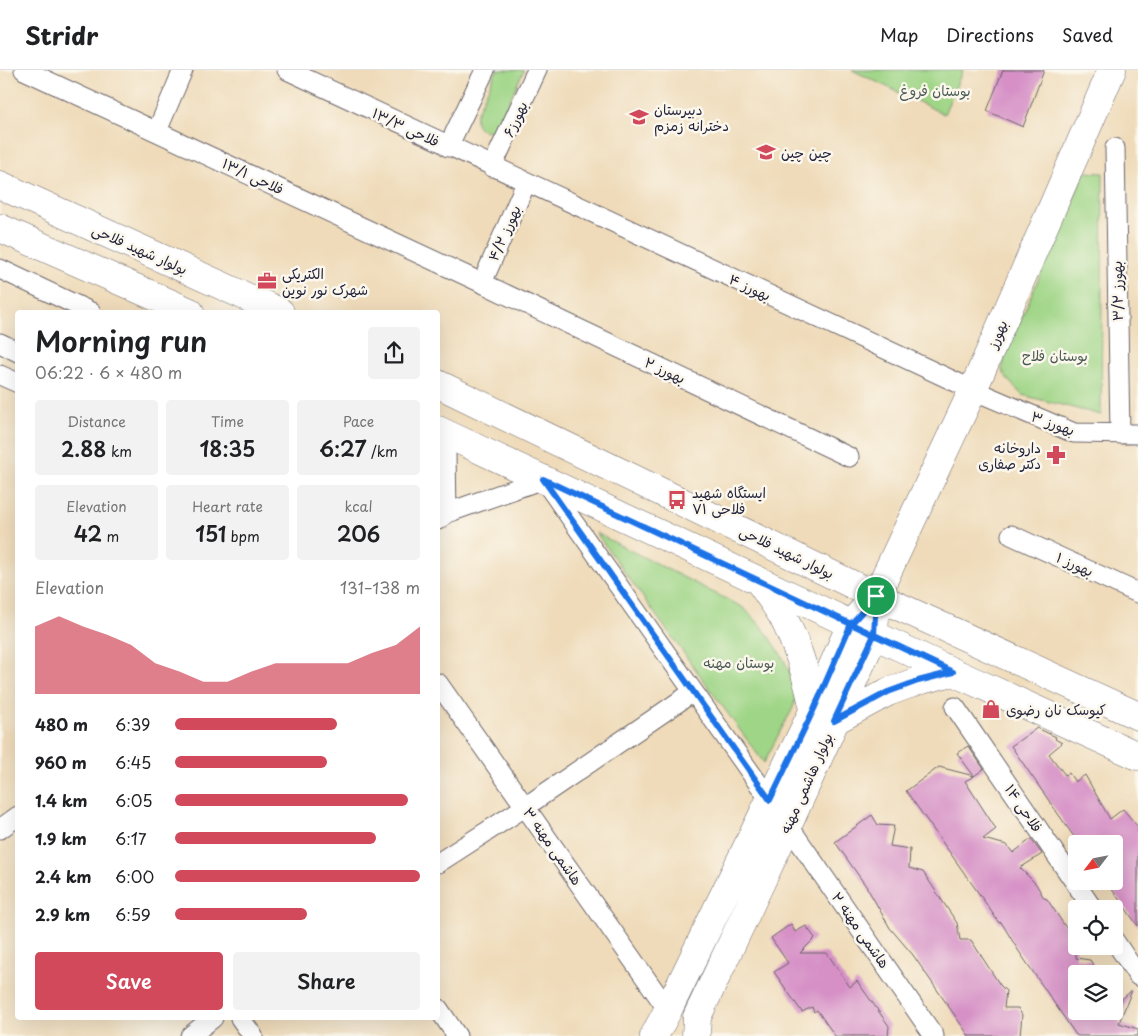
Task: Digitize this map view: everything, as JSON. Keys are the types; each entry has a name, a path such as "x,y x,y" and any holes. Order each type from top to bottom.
{"main road":[{"name":"بهورز","path":"876,596 973,390 1112,70"},
{"name":"بولوار شهید فلاحی","path":"0,185 276,310"},
{"path":"0,228 185,310"},
{"name":"بولوار شهید فلاحی","path":"440,385 876,596 1138,716"},
{"path":"440,432 953,672 1138,756"},
{"path":"759,581 782,616 824,715 918,681 953,672"},
{"name":"بولوار هاشمی مهنه","path":"696,1036 696,1017 788,825 824,715 876,596"},
{"name":"بولوار هاشمی مهنه","path":"654,1036 770,800 824,715"}],"street":[{"name":"فلاحی ۱۳/۱","path":"24,70 482,283"},
{"path":"156,131 183,70"},
{"path":"448,147 485,70"},
{"name":"بهورز۶","path":"492,167 537,70"},
{"name":"فلاحی ۱۳/۳","path":"290,71 526,183"},
{"name":"بهورز ۳/۲","path":"1115,148 1129,434"},
{"name":"بهورز ۴","path":"526,183 973,390"},
{"name":"بهورز ۴/۲","path":"482,283 526,183"},
{"path":"0,269 87,310"},
{"name":"بهورز ۲","path":"482,283 849,457"},
{"path":"0,343 15,350"},
{"path":"0,375 15,382"},
{"name":"بهورز ۳","path":"973,390 1074,433 1129,434"},
{"path":"440,437 446,454 442,516 543,479 770,800"},
{"name":"بهورز ۱","path":"1011,535 1138,593"},
{"name":"هاشمی مهنه ۳","path":"440,685 668,1010"},
{"path":"440,862 525,807 693,692"},
{"name":"فلاحی ۱۴","path":"955,706 1086,900"},
{"path":"0,829 15,818"},
{"name":"هاشمی مهنه ۲","path":"788,825 934,1036"},
{"path":"1123,954 1138,976"},
{"path":"440,1011 457,1036"},
{"path":"190,1036 210,1020"},
{"path":"241,1020 252,1036"}],"green space":[{"path":"497,70 524,70 498,125 490,131 486,131 478,127 476,114"},
{"name":"بوستان فروغ","path":"852,70 963,70 944,114"},
{"name":"بوستان فلاح","path":"1085,172 1103,173 1101,415 1022,395 1008,380 1002,370 1005,356"},
{"name":"بوستان مهنه","path":"596,533 742,607 761,625 787,666 795,693 794,705 764,763"}],"building":[{"path":"1003,70 1044,70 1023,127 987,111"},
{"path":"1037,728 1056,737 1055,739 1062,743 1049,754 1065,775 1069,773 1075,782 1085,775 1110,819 1123,809 1138,827 1138,926 1123,905 1123,900 1120,900 1112,890 1123,890 1123,835 1073,835 1011,746"},
{"path":"968,746 984,769 974,776 957,753"},
{"path":"939,767 974,776 965,781 996,829 983,839 1007,845 1013,853 1031,839 1042,854 1020,868 1036,884 1068,931 1068,955 1076,955 1076,958 1090,960 1093,965 1068,965 1068,1020 1120,1020 1119,1023 1138,1029 1138,1036 1076,1035 1001,922 999,923 906,791"},
{"path":"872,815 878,825 894,826 890,846 910,849 909,868 923,872 957,923 960,940 971,940 1000,985 1006,991 1004,1008 1018,1008 1022,1015 1020,1036 969,1036 913,955 890,928 866,886 835,842"},
{"path":"791,924 795,932 806,926 815,938 800,953 827,953 850,987 857,981 889,1026 888,1036 835,1036 817,1010 814,1012 812,1007 802,1012 774,972 788,963 771,938"},
{"path":"1132,990 1123,1013 1123,998"}],"place":[{"name":"دبیرستان دخترانه زمزم","path":"639,117"},
{"name":"چین چین","path":"766,152"},
{"name":"الکتریکی شهرک نور نوین","path":"267,281"},
{"name":"داروخانه دکتر صفاری","path":"1056,455"},
{"name":"ایستگاه شهید فلاحی ۷۱","path":"677,500"},
{"name":"کیوسک نان رضوی","path":"991,709"}],"route":[{"path":"876,596 851,624 814,709 770,800 543,479 712,559 851,624 874,635 953,672 918,681 888,692 834,721 874,635 876,596"}]}
